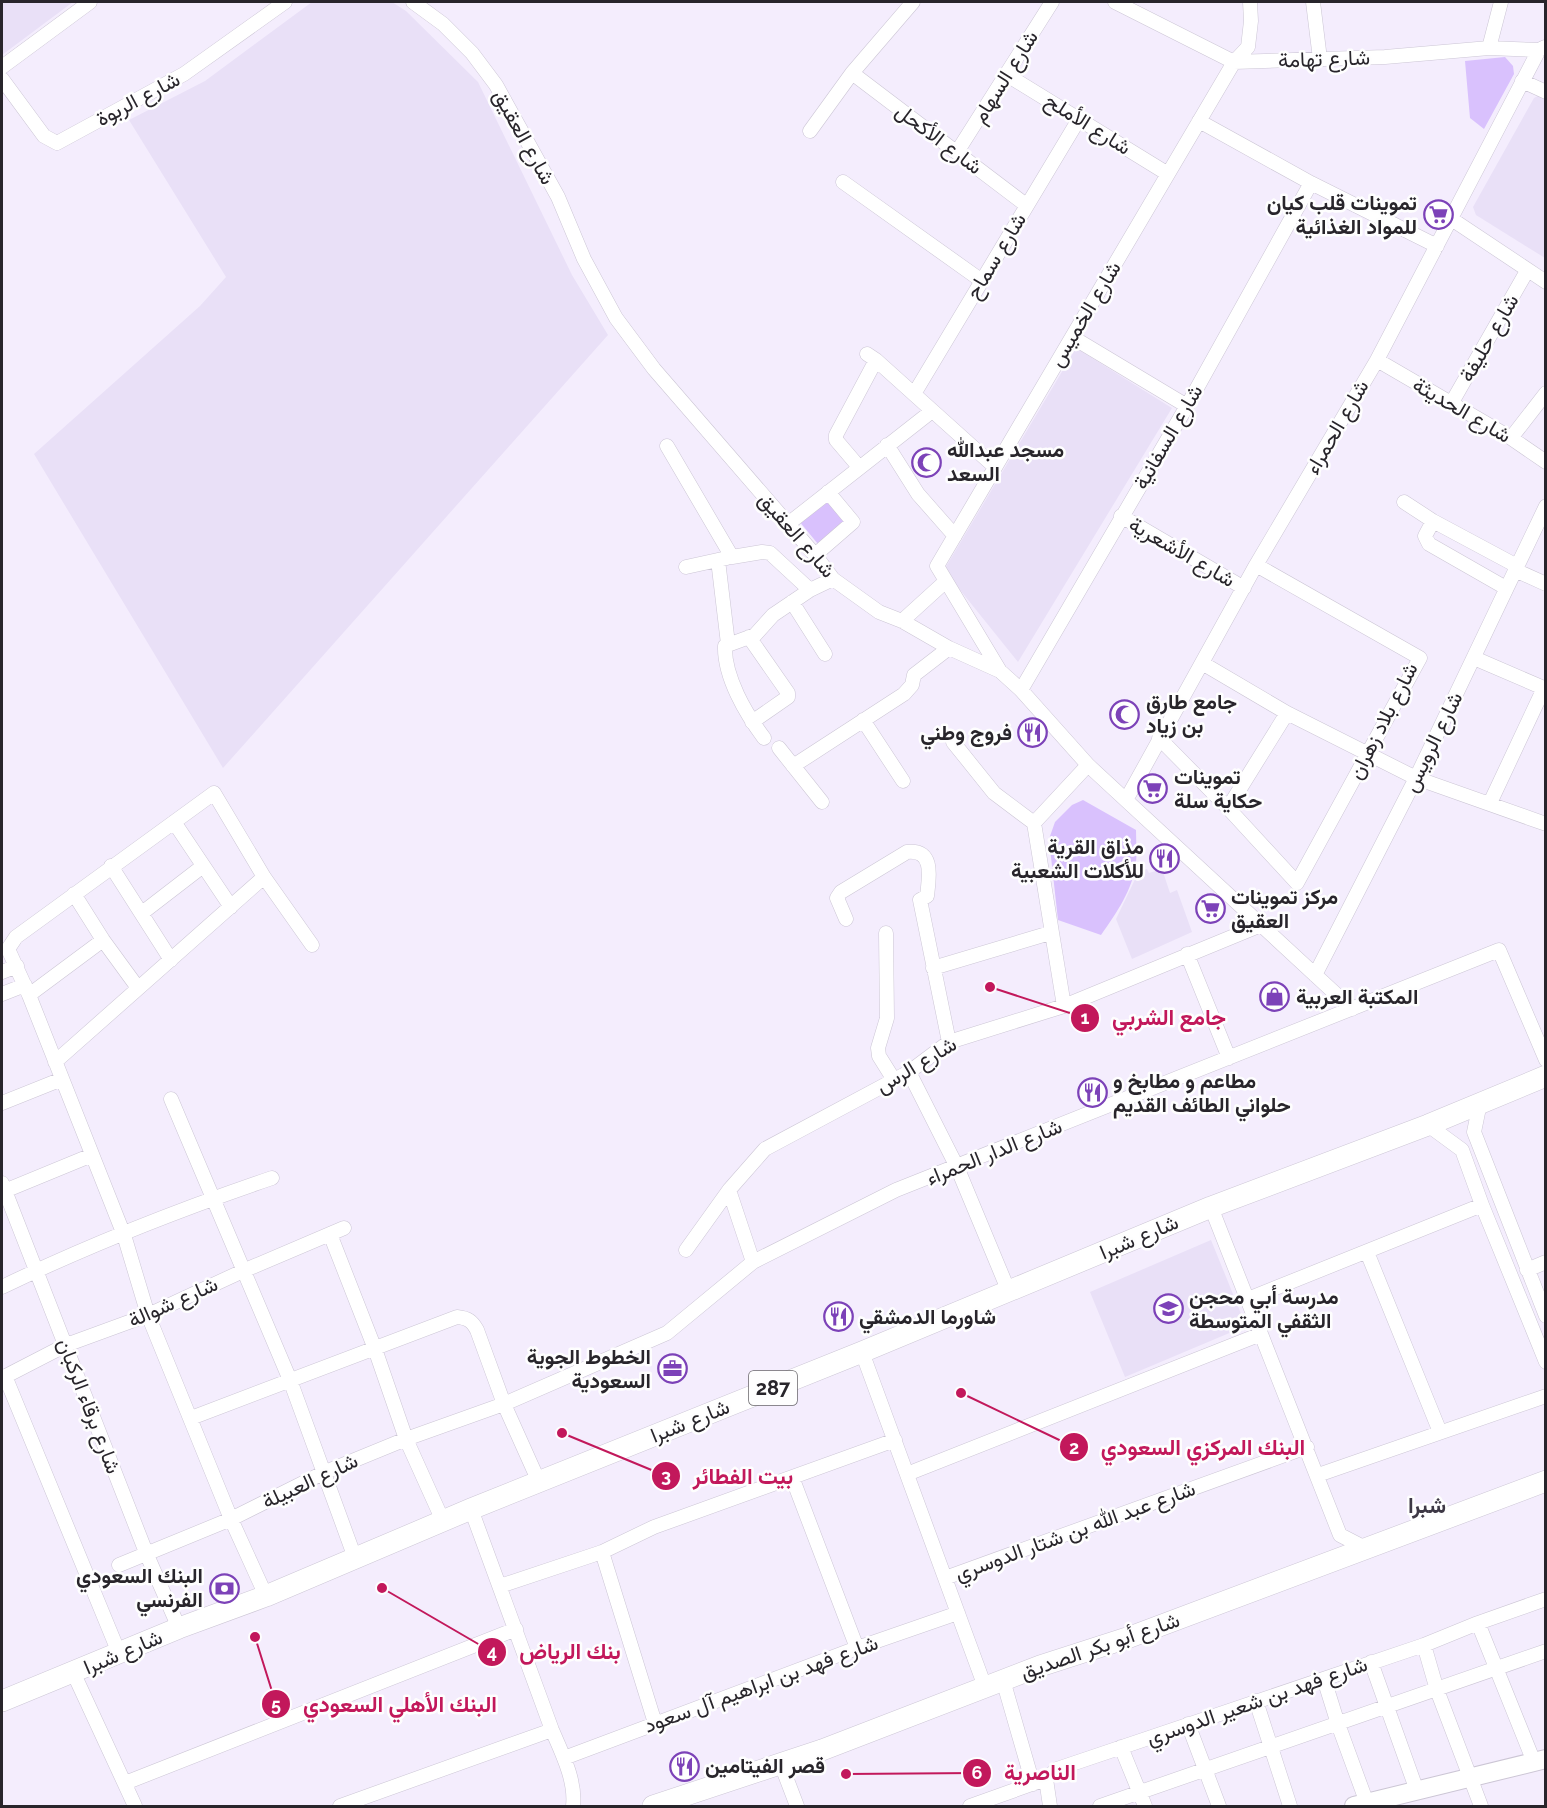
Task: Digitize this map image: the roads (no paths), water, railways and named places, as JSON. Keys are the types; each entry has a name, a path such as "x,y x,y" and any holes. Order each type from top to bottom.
{"main road":[{"name":"شارع شبرا","path":"2,1701 179,1628 266,1596 471,1509 862,1352 1211,1207 1428,1125 1545,1076"},
{"name":"شارع أبو بكر الصديق","path":"653,1806 781,1764 994,1684 1130,1637 1545,1481"}],"street":[{"path":"2,67 90,2"},
{"name":"شارع الربوة","path":"2,79 44,136 57,143 184,74 285,2"},
{"name":"شارع العقيق","path":"413,2 443,24 472,53 496,85 558,197 584,259 616,318 654,369 815,555 833,579 879,612 902,621 949,648 1000,672 1021,690 1088,765 1352,1009"},
{"path":"810,131 852,73 913,2"},
{"name":"شارع السهام","path":"957,152 1052,2"},
{"name":"شارع تهامة","path":"1116,2 1234,62 1385,57 1489,48 1542,48"},
{"name":"شارع الخميس","path":"946,581 937,566 1234,62 1248,47 1251,21 1250,2"},
{"path":"1313,2 1320,59"},
{"path":"1489,48 1501,2"},
{"name":"شارع الحمراء","path":"1126,800 1256,565 1377,360 1522,81 1542,48"},
{"name":"شارع الأكحل","path":"852,73 1026,205"},
{"name":"شارع الأملح","path":"1007,75 1168,174"},
{"path":"1522,81 1545,92"},
{"name":"شارع سماح","path":"914,394 1079,119"},
{"path":"1199,121 1311,183 1437,246"},
{"path":"843,182 982,281"},
{"name":"شارع السفانية","path":"1021,690 1187,406 1311,183"},
{"path":"1450,218 1545,282"},
{"name":"شارع حليفة","path":"1451,405 1527,271"},
{"path":"1072,337 1187,406"},
{"path":"859,467 836,440 872,357 995,467"},
{"name":"شارع الحديثة","path":"1377,360 1511,438 1545,462"},
{"path":"1511,438 1545,393"},
{"path":"788,524 932,411"},
{"path":"887,445 918,494 955,536"},
{"path":"668,446 725,558 728,644 725,650 733,685 752,722 764,738"},
{"path":"815,555 853,522 828,492"},
{"path":"1404,502 1432,521 1545,584"},
{"name":"شارع الرويس","path":"1315,975 1416,778 1545,506"},
{"name":"شارع الأشعرية","path":"1121,516 1244,588"},
{"path":"1432,521 1425,536 1429,544 1506,588"},
{"path":"686,567 725,558 762,552 770,553 810,590"},
{"name":"شارع بلاد زهران","path":"1228,808 1297,883 1420,658 1256,565"},
{"path":"728,644 759,633 766,620 810,590 833,579"},
{"path":"902,621 946,581 1000,672"},
{"path":"792,602 825,654"},
{"path":"749,637 788,693 786,700 752,722"},
{"path":"793,766 904,694 912,685 914,675 949,648"},
{"path":"1473,658 1545,688 1490,803"},
{"path":"1202,663 1287,713 1416,778 1545,824"},
{"path":"1159,738 1228,808 1287,713"},
{"path":"863,720 903,781"},
{"path":"953,742 994,793 1034,824 1050,933 1064,1006"},
{"path":"779,748 822,802"},
{"path":"1034,824 1088,765"},
{"path":"266,1596 231,1519 148,1315 124,1235 27,990 8,949 16,937 214,793 264,877 312,945"},
{"path":"174,822 231,907"},
{"path":"846,919 837,898 841,892 907,852 916,851 923,855 930,873 927,896 920,900 949,1041"},
{"path":"111,866 171,960"},
{"path":"142,913 203,866"},
{"path":"55,1062 264,877"},
{"path":"74,894 138,988"},
{"name":"شارع الرس","path":"686,1250 729,1190 765,1149 909,1072 949,1041 1064,1006 1261,925"},
{"path":"885,933 887,1018 878,1048 879,1056 894,1080"},
{"path":"933,968 1050,933"},
{"path":"2,994 27,990 104,940"},
{"name":"شارع الدار الحمراء","path":"504,1404 667,1333 753,1262 896,1190 1498,950 1545,1060"},
{"path":"1187,954 1229,1058"},
{"path":"2,972 17,966"},
{"path":"909,1072 957,1167 1009,1292"},
{"path":"2,1103 62,1079"},
{"path":"171,1099 290,1380 355,1558"},
{"path":"1479,1104 1474,1132 1545,1316"},
{"path":"1428,1125 1462,1150 1545,1362"},
{"path":"3,1189 92,1155"},
{"path":"2,1287 36,1270 213,1198 272,1178"},
{"name":"شارع برقاء الركبان","path":"3,1189 147,1555 179,1628"},
{"path":"729,1190 753,1262"},
{"path":"1248,1299 1482,1205"},
{"path":"1211,1207 1340,1536 1367,1549"},
{"name":"شارع شوالة","path":"3,1377 66,1345 148,1315 243,1270 344,1228"},
{"path":"330,1234 375,1349 406,1439 443,1521"},
{"path":"1367,1252 1440,1432"},
{"path":"1527,1270 1545,1262"},
{"path":"191,1418 457,1317 466,1318 477,1330 504,1404 539,1482"},
{"path":"907,1474 1261,1334"},
{"path":"862,1352 958,1613 994,1684 1050,1806"},
{"path":"3,1377 119,1653"},
{"path":"1318,1475 1545,1396"},
{"name":"شارع العبيلة","path":"119,1564 147,1555 231,1519 323,1473 406,1439 504,1404"},
{"path":"500,1586 602,1552 654,1527 895,1440"},
{"name":"شارع عبد الله بن شتار الدوسري","path":"945,1578 1306,1447"},
{"path":"792,1477 857,1648"},
{"path":"471,1509 564,1758 574,1798 573,1806"},
{"path":"602,1552 656,1723"},
{"name":"شارع فهد بن شعير الدوسري","path":"970,1806 1040,1781 1057,1769 1424,1646 1478,1623 1545,1599"},
{"name":"شارع فهد بن ابراهيم آل سعود","path":"564,1758 857,1648 958,1613"},
{"path":"1324,1679 1363,1805 1539,1760 1496,1668 1478,1623"},
{"path":"125,1783 516,1629"},
{"path":"1424,1646 1437,1690 1481,1806"},
{"path":"1100,1806 1437,1690 1545,1650"},
{"path":"1371,1662 1418,1791"},
{"path":"73,1672 135,1806"},
{"path":"1256,1701 1269,1748 1290,1806"},
{"path":"1188,1724 1219,1806"},
{"path":"340,1806 552,1730"},
{"path":"1121,1747 1145,1806"},
{"path":"781,1764 797,1806"}],"place":[{"name":"تموينات قلب كيان للمواد الغذائية","path":"1438,215"},
{"name":"مسجد عبدالله السعد","path":"926,462"},
{"name":"جامع طارق بن زياد","path":"1125,714"},
{"name":"فروج وطني","path":"1033,733"},
{"name":"تموينات حكاية سلة","path":"1153,789"},
{"name":"مذاق القرية للأكلات الشعبية","path":"1165,859"},
{"name":"مركز تموينات العقيق","path":"1210,909"},
{"name":"جامع الشربي","path":"990,987"},
{"name":"المكتبة العربية","path":"1275,997"},
{"name":"مطاعم و مطابخ و حلواني الطائف القديم","path":"1092,1093"},
{"name":"مدرسة أبي محجن الثقفي المتوسطة","path":"1168,1309"},
{"name":"شاورما الدمشقي","path":"838,1317"},
{"name":"الخطوط الجوية السعودية","path":"672,1369"},
{"name":"البنك المركزي السعودي","path":"961,1393"},
{"name":"بيت الفطائر","path":"562,1433"},
{"name":"البنك السعودي الفرنسي","path":"224,1588"},
{"name":"بنك الرياض","path":"382,1588"},
{"name":"البنك الأهلي السعودي","path":"255,1637"},
{"name":"قصر الفيتامين","path":"684,1766"},
{"name":"الناصرية","path":"846,1774"}],"district":[{"name":"شبرا","path":"1427,1505"}]}
